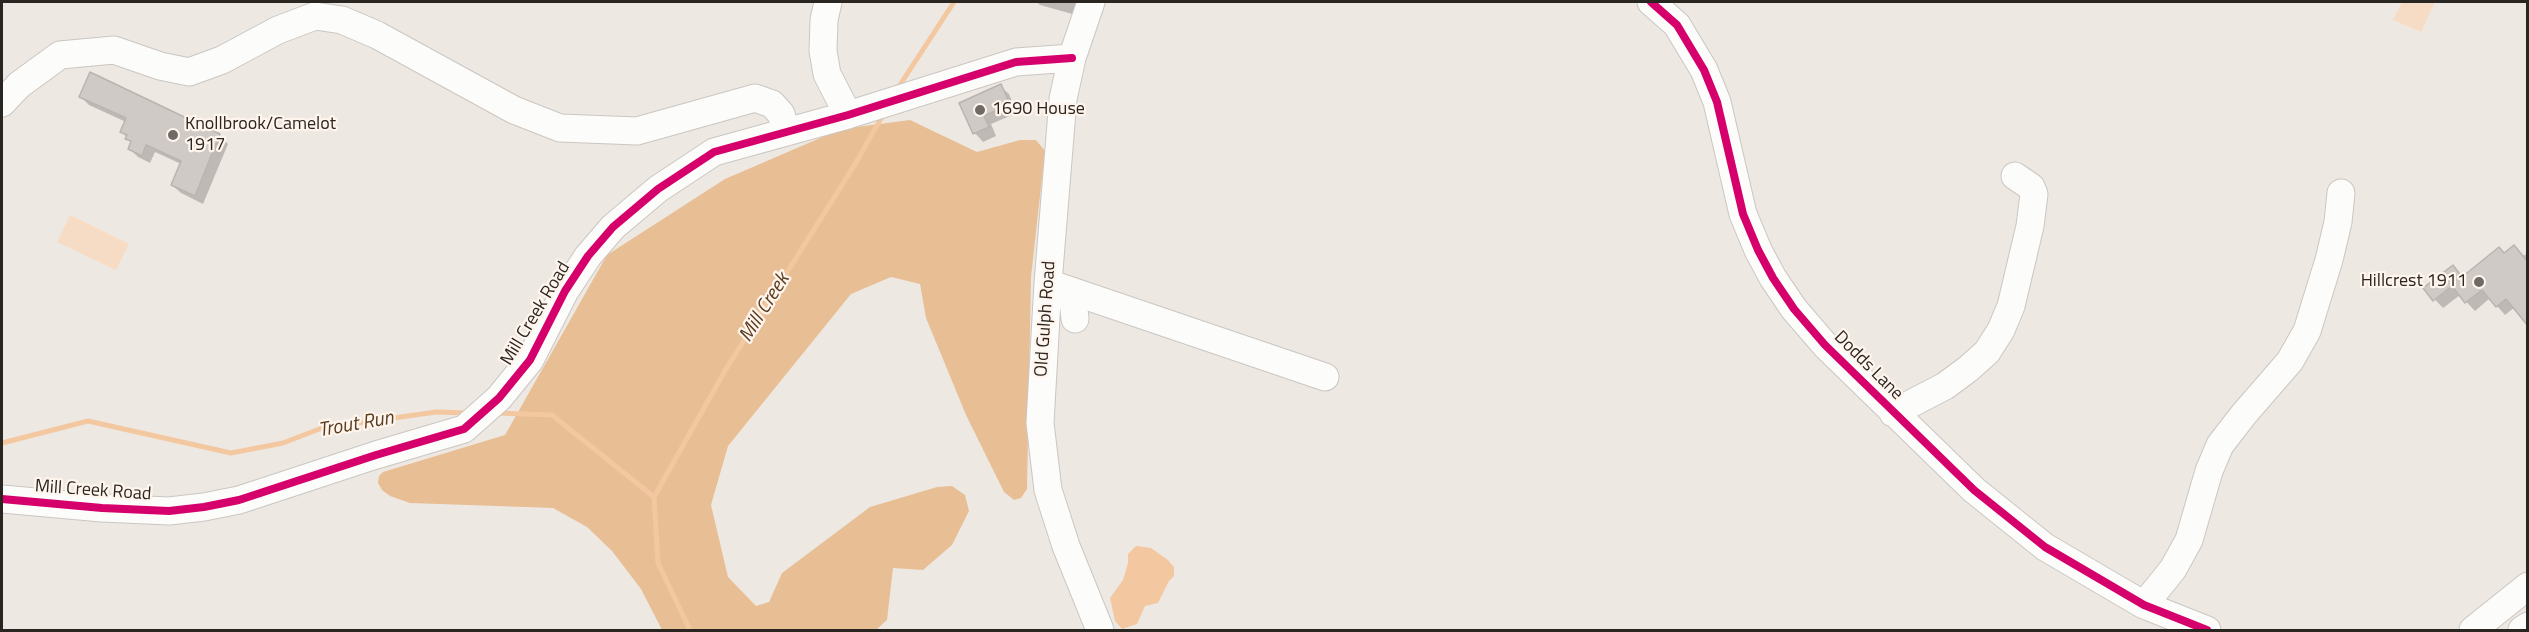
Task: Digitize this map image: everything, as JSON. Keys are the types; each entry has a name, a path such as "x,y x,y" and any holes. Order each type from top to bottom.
{"street":[{"path":"828,2 823,40 827,74 859,111"},
{"name":"Old Gulph Road","path":"1091,2 1072,58 1063,99 1060,287 1041,423 1048,490 1066,546 1100,630"},
{"name":"Dodds Lane","path":"1651,2 1677,25 1704,70 1717,102 1743,214 1773,278 1794,309 1825,345 1893,413 2005,517 2045,547 2090,576 2144,605 2207,630"},
{"path":"2,103 19,85 60,55 114,50 160,66 189,72 222,60 278,30 315,16 342,20 377,35 474,90 560,129 637,131 755,98 772,104 781,114 786,131"},
{"name":"Mill Creek Road","path":"2,499 160,511 204,507 239,500 464,429 484,412 530,360 565,291 588,256 613,227 658,189 714,152 859,111 1016,62 1072,58"},
{"path":"1893,413 1945,386 1968,369 1987,351 2001,330 2011,306 2030,226 2034,194 2031,187 2015,176"},
{"path":"2144,605 2173,569 2189,540 2209,471 2220,445 2290,361 2307,331 2329,260 2338,222 2341,194"},
{"path":"1060,287 1076,319"},
{"path":"1060,287 1325,377"},
{"path":"2473,630 2528,586"},
{"path":"2522,630 2528,626"}],"shaded area":[{"path":"2402,2 2435,2 2421,32 2393,20"},
{"path":"910,120 977,152 1020,140 1036,140 1045,151 1031,277 1027,489 1021,498 1014,500 1004,492 966,415 926,318 920,284 891,277 851,294 728,446 711,505 728,577 756,606 769,602 782,573 870,507 937,487 952,486 965,495 969,511 952,545 923,570 893,568 887,620 876,630 662,630 641,589 612,551 587,527 553,508 410,503 390,496 382,490 378,483 379,476 383,472 505,435 607,255 725,179 841,129"},
{"path":"70,215 129,244 116,270 57,242"},
{"path":"1136,546 1151,548 1168,560 1174,567 1174,576 1158,603 1145,606 1137,624 1122,629 1115,621 1110,598 1123,580 1128,554"}],"building":[{"name":"Knollbrook/Camelot 1917","path":"90,72 220,134 195,196 171,185 181,161 146,145 142,156 128,149 131,141 125,139 127,135 120,132 126,118 79,97"},
{"name":"1690 House","path":"1001,84 1010,104 984,116 989,127 973,134 959,103"},
{"name":"Hillcrest 1911","path":"2514,245 2528,262 2528,326 2506,299 2496,307 2482,290 2465,303 2452,286 2433,301 2423,288 2453,265 2462,277 2499,247 2504,253"}],"waterway":[{"name":"Mill Creek","path":"896,91 954,2"},
{"name":"Mill Creek","path":"690,630 658,563 654,497 726,369 854,166 883,115"},
{"name":"Trout Run","path":"2,443 88,421 231,453 283,443 322,428 436,412 469,413"},
{"name":"Trout Run","path":"496,413 552,415 654,497"}],"cycle path":[{"path":"1651,2 1677,25 1704,70 1717,102 1743,214 1758,250 1794,309 1825,345 1974,490 2045,547 2144,605 2207,630"},
{"path":"2,499 102,508 169,511 204,507 239,500 464,429 499,398 530,360 565,291 588,256 613,227 658,189 714,152 848,115 1016,62 1072,58"}],"place":[{"name":"1690 House","path":"980,110"},
{"name":"Knollbrook/Camelot 1917","path":"173,135"},
{"name":"Hillcrest 1911","path":"2479,282"}]}
